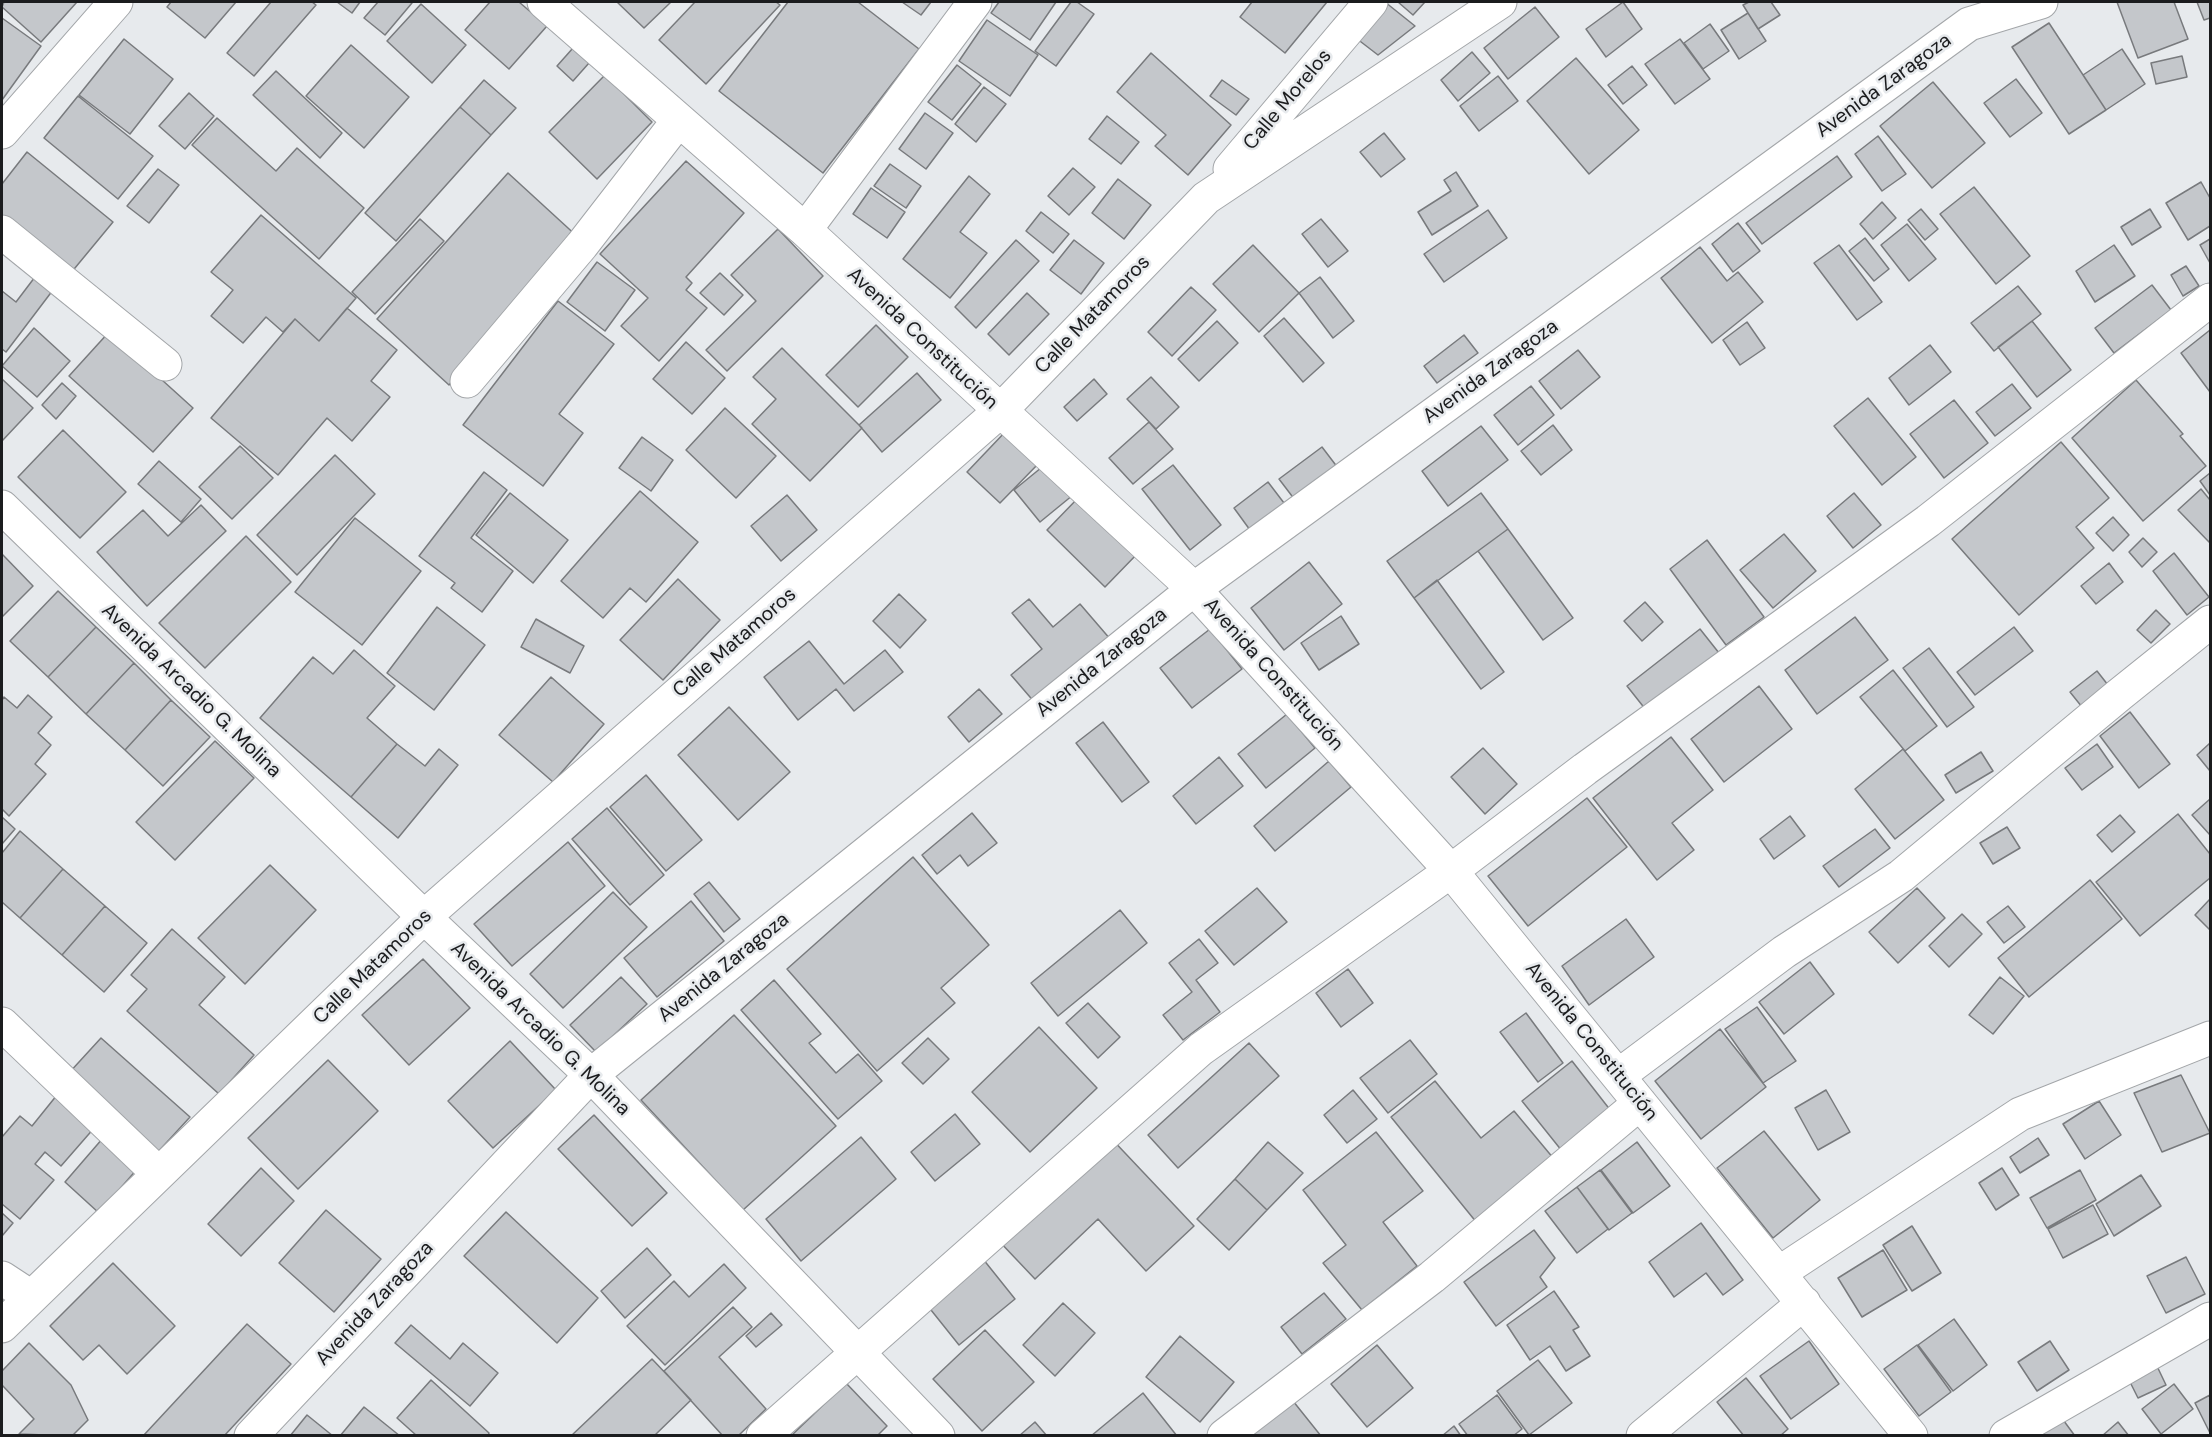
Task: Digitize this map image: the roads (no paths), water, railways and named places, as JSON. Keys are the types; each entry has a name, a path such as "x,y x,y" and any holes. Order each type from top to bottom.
{"street":[{"path":"2,132 116,2"},
{"name":"Avenida Constitución","path":"544,2 805,230 1194,589 1451,871 1911,1436"},
{"path":"805,230 975,2"},
{"name":"Calle Morelos","path":"1206,198 1371,2"},
{"name":"Calle Matamoros","path":"2,1326 424,917 1000,411 1206,198 1500,2"},
{"name":"Avenida Zaragoza","path":"251,1436 591,1075 1194,589 1970,24 2041,2"},
{"path":"467,381 582,245 678,121"},
{"path":"2,232 165,364"},
{"path":"763,1436 1201,1049 1451,871 1585,769 1928,520 2211,300"},
{"name":"Avenida Arcadio G. Molina","path":"2,507 424,917 591,1075 938,1436"},
{"path":"1618,1076 1784,952 1901,876 2119,695 2211,622"},
{"path":"2,1024 158,1173"},
{"path":"1779,1273 2020,1114 2211,1038"},
{"path":"1224,1436 1432,1277 1640,1103"},
{"path":"2,1278 31,1297"},
{"path":"1642,1436 1804,1303"},
{"path":"2006,1436 2211,1318"}]}
